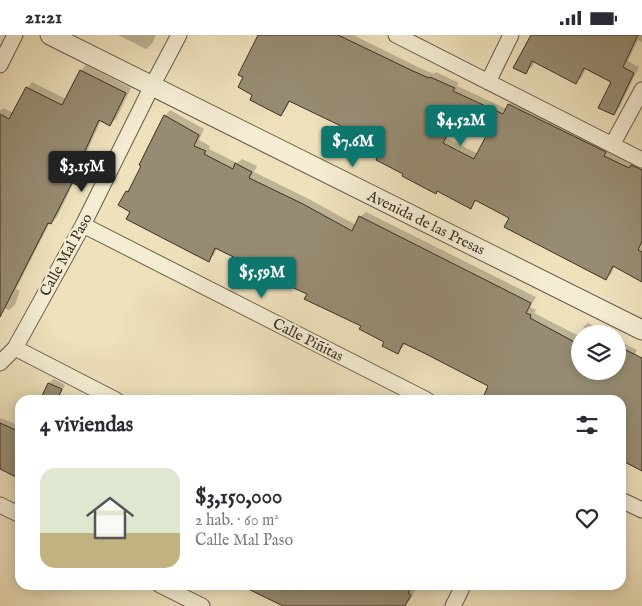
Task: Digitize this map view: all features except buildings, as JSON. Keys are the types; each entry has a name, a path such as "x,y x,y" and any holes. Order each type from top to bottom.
{"street":[{"path":"0,65 15,35"},
{"name":"Avenida de las Presas","path":"50,35 642,331"},
{"name":"Calle Mal Paso","path":"0,363 15,348 84,225 179,35"},
{"path":"396,35 642,160"},
{"path":"488,83 511,35"},
{"path":"612,145 642,90"},
{"name":"Calle Piñitas","path":"84,225 417,395"},
{"path":"15,348 106,395"},
{"path":"626,502 642,510"},
{"path":"0,505 15,512"},
{"path":"170,590 202,606"},
{"path":"453,606 461,590"}]}
